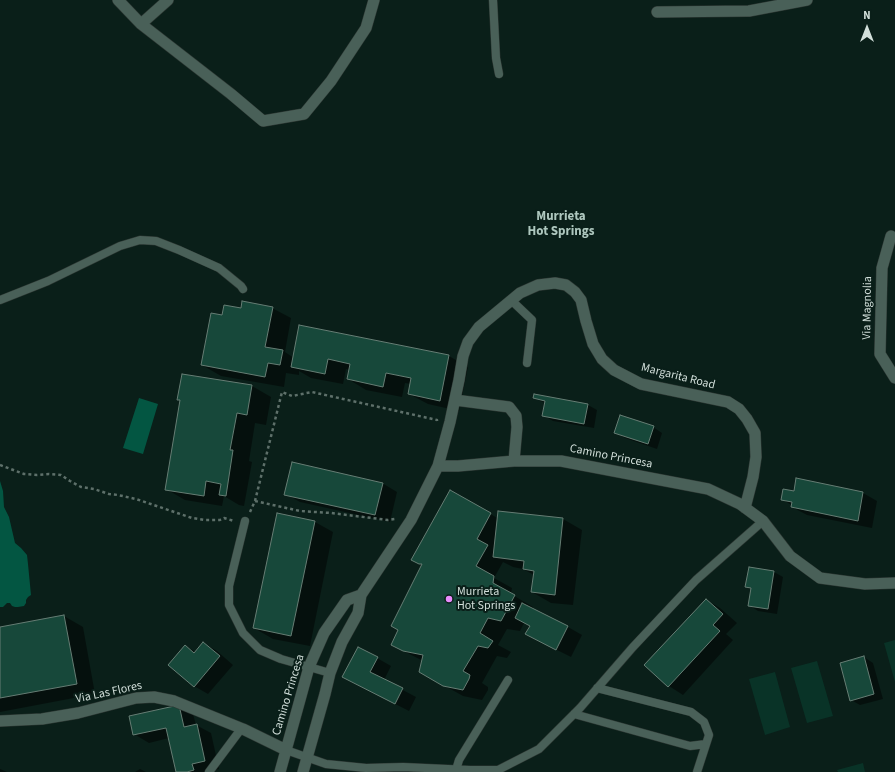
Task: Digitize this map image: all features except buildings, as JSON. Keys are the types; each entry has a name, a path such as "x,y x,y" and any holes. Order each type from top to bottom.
{"street":[{"path":"118,0 141,24 231,94 263,121 304,114 331,81 366,28 374,0"},
{"path":"141,24 168,0"},
{"path":"657,12 749,11 807,0"},
{"name":"Via Magnolia","path":"891,236 882,268 880,354 895,378"},
{"name":"Margarita Road","path":"438,466 455,400 462,356 468,342 479,326 520,293 538,285 555,283 566,285 582,300 586,321 593,344 602,359 614,370 641,384 728,402 739,409 755,433 756,457 753,477 745,508"},
{"path":"455,400 509,407 516,416 514,461"},
{"name":"Camino Princesa","path":"303,772 326,694 330,673 342,642 358,613 361,595 412,520 438,466 458,466 514,461 561,461 708,489 740,504 763,521 790,556 820,578 865,584 895,583"},
{"name":"Camino Princesa","path":"280,772 309,667 324,633 346,600 361,595"},
{"name":"Via Las Flores","path":"0,721 42,719 78,713 136,698 154,697 174,701 241,729 286,750"}],"lane":[{"path":"493,0 496,58 499,74"},
{"path":"0,300 48,281 120,246 140,240 156,242 219,268 243,289"},
{"path":"511,300 532,320 527,363"},
{"path":"245,521 229,586 229,605 244,633 260,650 281,659 330,673"},
{"path":"286,750 326,764 366,768 403,767 456,770 498,770 539,749 574,714 632,647 696,580 763,521"},
{"path":"456,770 459,760 508,680"},
{"path":"597,688 691,712 704,722 709,735 697,772"},
{"path":"574,714 690,746 706,744"},
{"path":"209,772 241,729"}],"path":[{"path":"0,466 24,474 61,475 81,487 136,499 192,518 220,520 224,518 234,521 245,521 255,501 282,392 292,396 312,392 437,420 437,423"},
{"path":"255,501 300,511 388,520 395,519 399,514"}],"shaded area":[{"path":"139,398 158,404 143,454 123,448"},
{"path":"0,481 3,491 4,507 9,517 15,543 27,555 31,595 26,600 24,606 15,607 10,603 7,603 3,607 0,607"},
{"path":"895,640 895,682 884,643"},
{"path":"817,661 833,716 807,723 791,668"},
{"path":"775,672 790,727 765,735 749,679"},
{"path":"863,763 865,772 838,772 837,770"}],"place":[{"name":"Murrieta Hot Springs","path":"449,599"}],"district":[{"name":"Murrieta Hot Springs","path":"561,224"}]}
